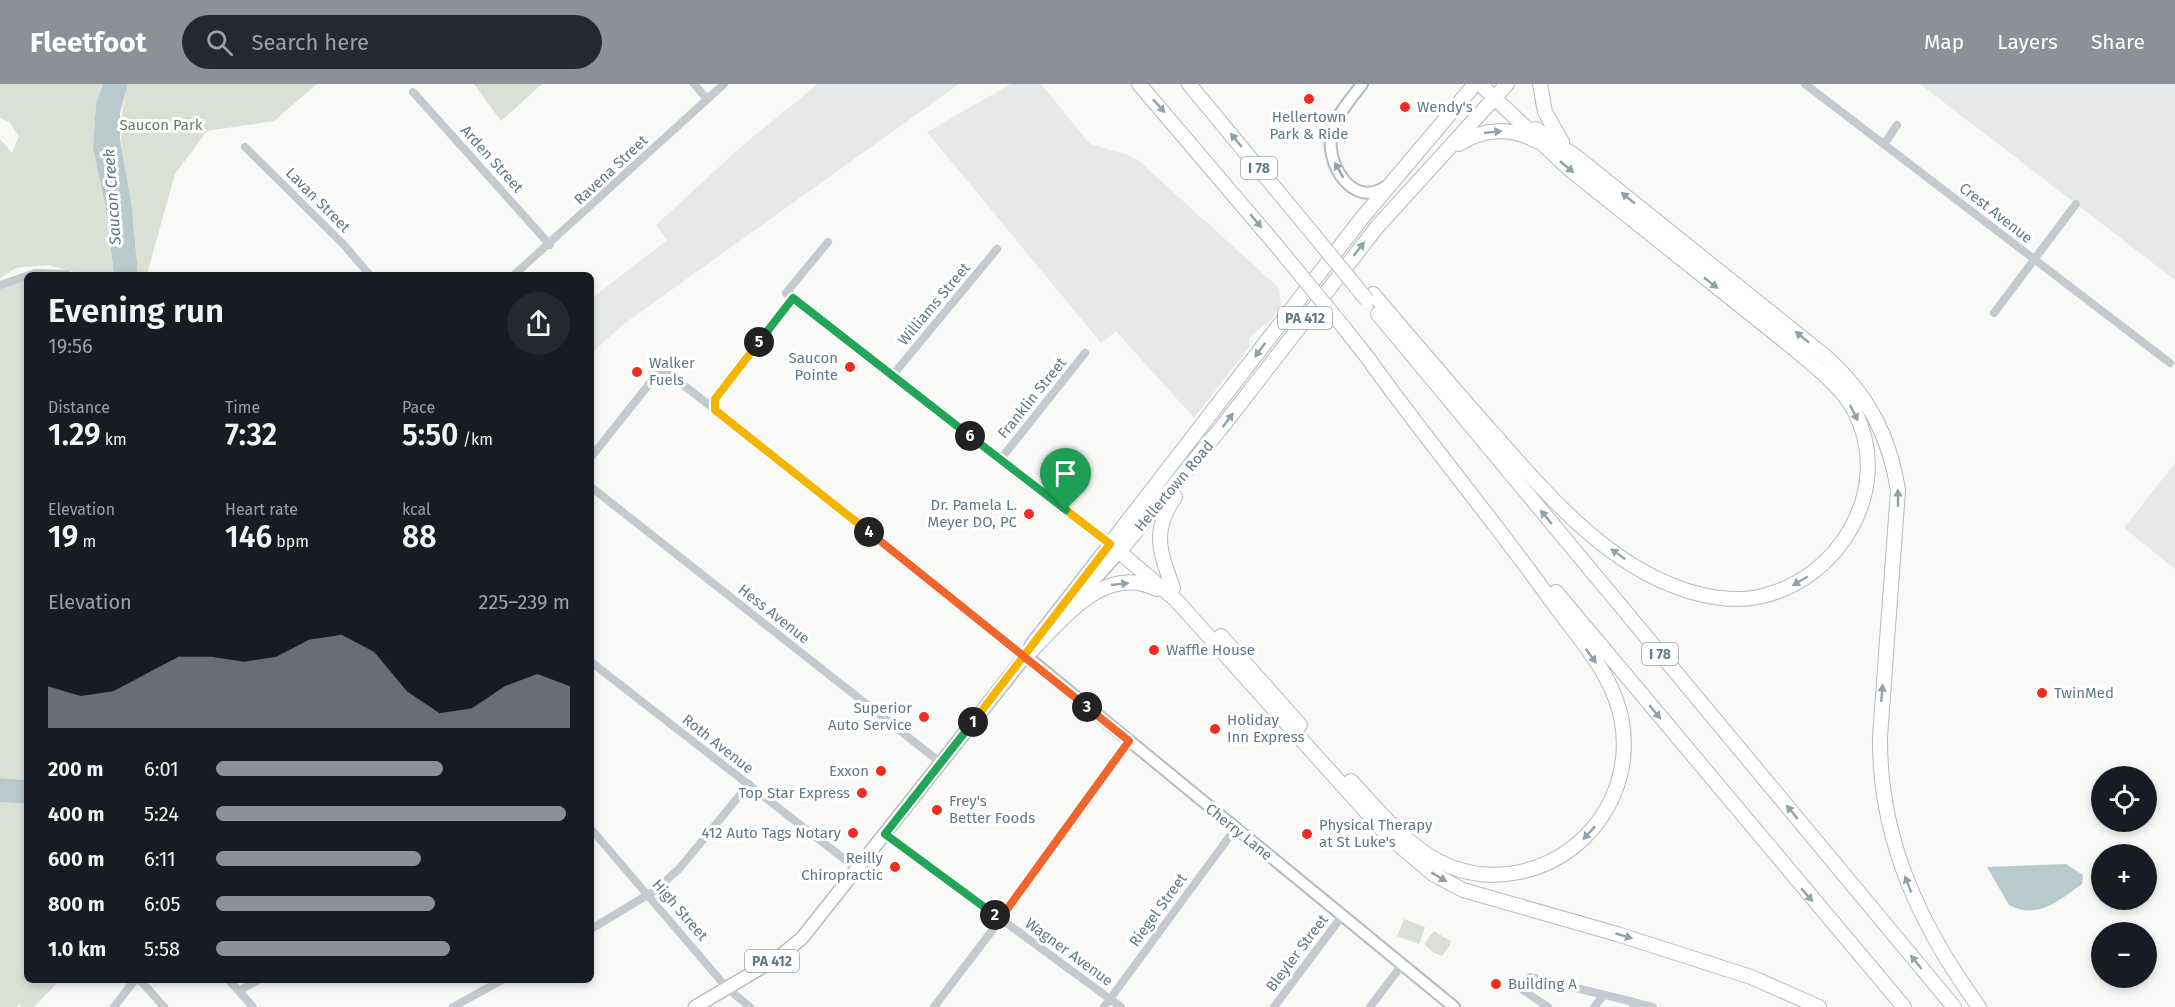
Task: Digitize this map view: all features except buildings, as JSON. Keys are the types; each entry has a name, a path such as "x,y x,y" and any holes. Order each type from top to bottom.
{"highway":[{"name":"I 78","path":"1139,84 1179,128 1345,329 1562,600 1904,1007"},
{"name":"I 78","path":"1189,84 1313,234 1370,297 1954,1007"},
{"name":"Hellertown Road","path":"1117,545 1273,332 1400,172 1475,84"},
{"path":"1370,297 1556,502 1592,536 1632,564 1683,589 1739,599 1776,592 1810,575 1843,541 1856,519 1865,495 1867,462 1855,412 1822,372 1546,148 1480,84"},
{"name":"Hellertown Road","path":"1117,545 1189,469 1371,234 1507,84"},
{"path":"1540,84 1549,121 1558,137 1578,158"},
{"path":"1495,98 1578,158 1826,357 1852,382 1878,420 1892,455 1898,490 1880,727 1881,772 1887,812 1905,876 1924,922 1979,1007"},
{"path":"1442,156 1468,139 1493,131 1518,133 1546,148"},
{"path":"1117,545 1207,621 1412,846 1429,857 1460,870 1510,874 1537,867 1562,855 1593,830 1607,810 1618,787 1624,750 1623,722 1609,683 1512,544 1425,437 1367,357"},
{"path":"1189,469 1164,512 1159,533 1164,563 1175,594 1388,836 1433,874 1463,890 1617,934 1751,977 1819,1007"},
{"path":"1026,656 1091,594 1107,585 1138,582 1175,594"}],"main road":[{"name":"Hellertown Road","path":"1026,656 1117,545"},
{"name":"PA 412","path":"695,1007 792,947 1026,656"}],"street":[{"path":"694,84 707,99"},
{"name":"Ravena Street","path":"517,272 550,245 724,84"},
{"path":"1362,84 1333,130 1331,147 1336,167 1352,188 1366,194 1384,188 1400,172"},
{"name":"Crest Avenue","path":"1805,84 2170,363"},
{"name":"Arden Street","path":"413,92 550,245"},
{"path":"1885,143 1898,124"},
{"name":"Lavan Street","path":"245,147 343,244 367,272"},
{"path":"1994,313 2076,204"},
{"path":"828,242 786,294 1000,460 1117,545"},
{"name":"Williams Street","path":"892,376 997,249"},
{"path":"0,285 24,277"},
{"path":"715,410 715,399 793,298"},
{"name":"Franklin Street","path":"1000,460 1085,353"},
{"path":"594,453 662,368 1026,656"},
{"name":"Hess Avenue","path":"594,489 940,762"},
{"name":"Cherry Lane","path":"1026,656 1454,1007"},
{"name":"Roth Avenue","path":"594,664 857,869"},
{"path":"934,1007 1129,741"},
{"path":"594,927 649,894 690,858 748,784"},
{"name":"Riegel Street","path":"1104,1007 1235,829"},
{"name":"High Street","path":"594,832 727,988 750,1007"},
{"name":"Wagner Avenue","path":"885,834 1121,1007"},
{"name":"Bleyler Street","path":"1274,1007 1342,916"},
{"path":"1370,1007 1402,965"},
{"path":"1548,1007 1520,988 1530,977 1633,1004 1653,1007"},
{"path":"114,1007 133,983"},
{"path":"143,983 164,1007"},
{"path":"232,983 252,1007"},
{"path":"239,990 252,983"},
{"path":"453,1007 497,983"},
{"path":"1594,1007 1604,995"}],"shaded area":[{"path":"818,84 959,84 624,324 594,350 594,297 667,240 656,225 744,144"},
{"path":"1011,84 1041,84 1090,144 1129,155 1139,161 1279,288 1281,304 1271,320 1249,338 1250,346 1194,418 1116,331 1101,343 927,132"},
{"path":"1920,84 2175,84 2175,280"},
{"path":"2175,463 2175,569 2124,528"}],"green space":[{"path":"0,84 103,84 96,104 93,148 106,209 114,272 74,272 48,265 16,268 0,278 0,139 12,153 19,136 9,122 0,118"},
{"name":"Saucon Park","path":"128,84 317,84 274,121 207,131 175,174 148,272 138,272 133,217 122,147 124,102"},
{"path":"474,84 542,84 501,121"},
{"path":"24,279 24,780 0,778 0,289"},
{"path":"0,802 24,804 24,983 57,983 34,1007 22,1007 19,1004 16,1007 0,1007"},
{"path":"1404,919 1425,927 1419,944 1397,936"},
{"path":"1434,931 1452,942 1442,956 1434,953 1424,944"}],"water":[{"name":"Saucon Creek","path":"103,84 128,84 120,113 120,139 132,208 138,272 114,272 106,209 93,148 96,104"},
{"path":"0,778 24,780 24,804 0,802"},
{"path":"2066,864 2083,875 2082,884 2056,902 2039,909 2029,910 2009,905 1987,867"}],"place":[{"name":"Hellertown Park & Ride","path":"1309,99"},
{"name":"Wendy's","path":"1405,107"},
{"name":"Saucon Pointe","path":"850,367"},
{"name":"Walker Fuels","path":"637,372"},
{"name":"Dr. Pamela L. Meyer DO, PC","path":"1029,514"},
{"name":"Waffle House","path":"1154,650"},
{"name":"TwinMed","path":"2042,693"},
{"name":"Superior Auto Service","path":"924,717"},
{"name":"Holiday Inn Express","path":"1215,729"},
{"name":"Exxon","path":"881,771"},
{"name":"Top Star Express","path":"862,793"},
{"name":"Frey's Better Foods","path":"937,810"},
{"name":"412 Auto Tags Notary","path":"853,833"},
{"name":"Physical Therapy at St Luke's","path":"1307,834"},
{"name":"Reilly Chiropractic","path":"895,867"},
{"name":"Building A","path":"1496,984"}],"route":[{"path":"1066,510 793,298 715,399 715,410 1026,656 1129,741 1000,919 885,834 1026,656 1031,643 1110,544 1066,510"}]}
